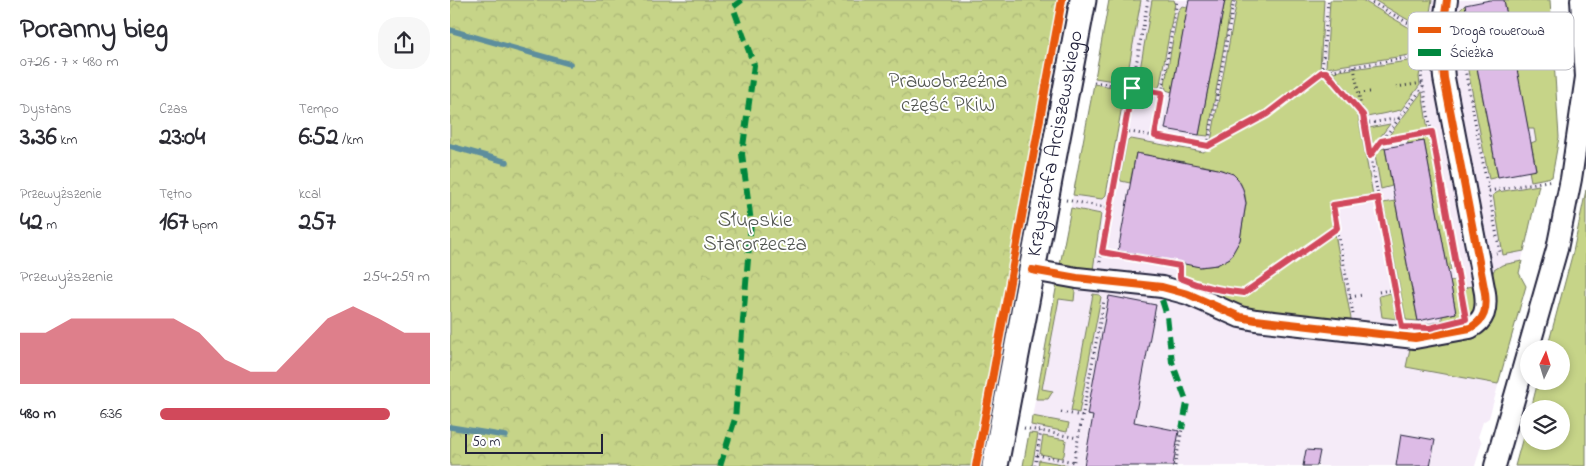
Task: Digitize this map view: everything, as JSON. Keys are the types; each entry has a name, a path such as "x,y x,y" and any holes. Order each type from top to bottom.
{"street":[{"name":"Krzysztofa Arciszewskiego","path":"994,466 1083,0"},
{"path":"1495,466 1557,248 1571,179 1586,77 1581,0"},
{"path":"1032,270 1077,278 1162,287 1188,294 1240,317 1256,320 1415,338 1470,328 1478,324 1483,318 1486,302 1443,70"}],"path":[{"path":"1099,270 1148,0"},
{"path":"1155,136 1177,0"},
{"path":"1208,146 1234,0"},
{"path":"1328,0 1324,72 1363,115"},
{"path":"1368,0 1408,23"},
{"path":"1124,131 1208,146 1267,114 1324,72 1408,58"},
{"path":"1354,67 1402,327"},
{"path":"1422,70 1421,75 1465,311"},
{"path":"1465,70 1500,252 1478,257"},
{"path":"1094,82 1162,93"},
{"path":"1396,87 1423,85"},
{"path":"1370,156 1423,85"},
{"path":"1359,93 1370,92"},
{"path":"1364,124 1400,118"},
{"path":"1381,141 1432,132"},
{"path":"1488,191 1556,180"},
{"path":"1357,331 1333,205 1378,198"},
{"path":"1065,200 1110,208"},
{"path":"1228,291 1244,293 1337,228"},
{"path":"1102,252 1180,266 1180,278"},
{"path":"1379,292 1395,289"},
{"path":"1037,456 1073,464 1106,291"},
{"path":"1350,298 1363,295"},
{"path":"1061,412 1082,416"},
{"path":"1024,428 1078,438"},
{"path":"1175,466 1182,429"},
{"path":"1035,466 1041,431"}],"shaded area":[{"path":"1109,0 1550,0 1551,12 1408,12 1408,70 1555,70 1559,137 1552,177 1540,180 1519,273 1526,286 1489,418 1483,422 1478,437 1482,442 1475,466 1023,466"}],"green space":[{"name":"Słupskie Starorzecza","path":"450,0 1062,0 975,466 450,466"},
{"path":"1109,0 1141,0 1126,83 1095,78"},
{"path":"1152,0 1174,0 1175,3 1160,84 1159,87 1155,88 1141,86 1138,81"},
{"path":"1225,0 1232,0 1208,136 1199,135"},
{"path":"1237,0 1324,0 1320,71 1266,113 1211,141"},
{"path":"1330,0 1362,0 1408,27 1408,55 1326,68"},
{"path":"1374,0 1432,0 1430,12 1408,12 1408,20"},
{"path":"1504,0 1550,0 1551,12 1506,12"},
{"path":"1465,5 1466,12 1458,12"},
{"path":"1182,6 1188,7 1172,92 1166,90 1165,84 1178,11"},
{"path":"1408,61 1408,70 1420,70 1420,85 1401,110 1367,117 1367,114 1332,72"},
{"path":"1468,70 1477,70 1498,177 1489,179"},
{"path":"1517,70 1555,70 1559,137 1552,177 1531,181 1529,171 1536,169 1531,143 1536,141 1534,129 1528,129"},
{"path":"1325,75 1358,115 1373,195 1330,202 1334,226 1243,290 1200,283 1185,277 1181,272 1183,263 1200,267 1217,265 1230,258 1240,240 1246,203 1241,184 1233,174 1201,165 1196,198 1179,195 1185,162 1136,153 1130,183 1121,181 1127,140 1131,139 1203,152 1267,118"},
{"path":"1094,84 1125,89 1106,195 1102,199 1073,195"},
{"path":"1422,92 1428,130 1387,138"},
{"path":"1390,124 1374,145 1373,146 1369,128"},
{"path":"1430,137 1453,258 1450,265 1451,270 1448,271 1424,141 1408,144 1407,139"},
{"path":"1385,148 1392,186 1381,189 1375,155 1378,150"},
{"path":"1539,185 1524,251 1503,255 1493,195 1498,192"},
{"path":"1586,190 1586,466 1515,466 1520,448 1520,450 1570,450 1570,400 1533,400 1536,390 1570,390 1570,340 1549,340 1573,252"},
{"path":"1395,201 1418,321 1406,320 1383,203"},
{"path":"1071,208 1101,214 1093,270 1059,270"},
{"path":"1335,234 1352,324 1254,313 1211,295 1212,292 1245,296"},
{"path":"1522,261 1519,273 1526,286 1498,384 1406,367 1411,344 1468,336 1494,270 1502,265"},
{"path":"1058,278 1074,286 1074,301 1059,299 1042,389 1053,391 1048,399 1036,399"},
{"path":"1458,280 1463,316 1457,320 1442,323 1442,316 1456,313 1450,281"},
{"path":"1476,285 1480,305 1469,320 1464,290 1467,287"},
{"path":"1391,293 1397,319 1382,317 1379,296"},
{"path":"1093,294 1100,295 1101,297 1079,413 1071,411"},
{"path":"1032,416 1069,423 1067,432 1031,425"},
{"path":"1029,433 1038,434 1032,466 1023,466"},
{"path":"1043,436 1066,440 1062,458 1040,454"},
{"path":"1039,460 1068,465 1068,466 1038,466"}],"building":[{"path":"1189,0 1225,0 1199,135 1165,129"},
{"path":"1490,0 1504,0 1506,12 1466,12 1465,5"},
{"path":"1477,70 1517,70 1536,170 1498,177"},
{"path":"1424,141 1456,313 1418,321 1385,148"},
{"path":"1136,153 1218,169 1233,174 1238,179 1243,189 1246,203 1240,240 1230,258 1217,265 1200,267 1118,251"},
{"path":"1109,296 1156,305 1134,422 1179,431 1173,466 1084,466 1093,416 1087,415"},
{"path":"1401,434 1435,440 1430,466 1396,466"},
{"path":"1306,450 1320,451 1317,466 1303,466"}],"waterway":[{"path":"450,30 570,64"},
{"path":"450,146 507,162"},
{"path":"450,427 506,436"}],"marked path":[{"path":"720,466 735,419 751,222 742,154 754,65 733,7 742,0"},
{"path":"1162,300 1167,316 1172,362 1187,403 1182,429"}],"cycle path":[{"path":"976,466 1062,0"},
{"path":"1445,12 1447,0"},
{"path":"1032,270 1077,278 1162,287 1188,294 1240,317 1256,320 1415,338 1470,328 1482,318 1486,299 1443,70"}],"route":[{"path":"1322,72 1326,72 1363,115 1370,156 1381,141 1432,132 1466,319 1430,328 1402,327 1378,198 1333,205 1337,228 1244,293 1202,287 1180,278 1180,266 1102,252 1132,88 1162,93 1155,136 1208,146 1267,114 1322,72"}],"park label":[{"name":"Prawobrzeżna część PKiW","path":"948,94"}]}
